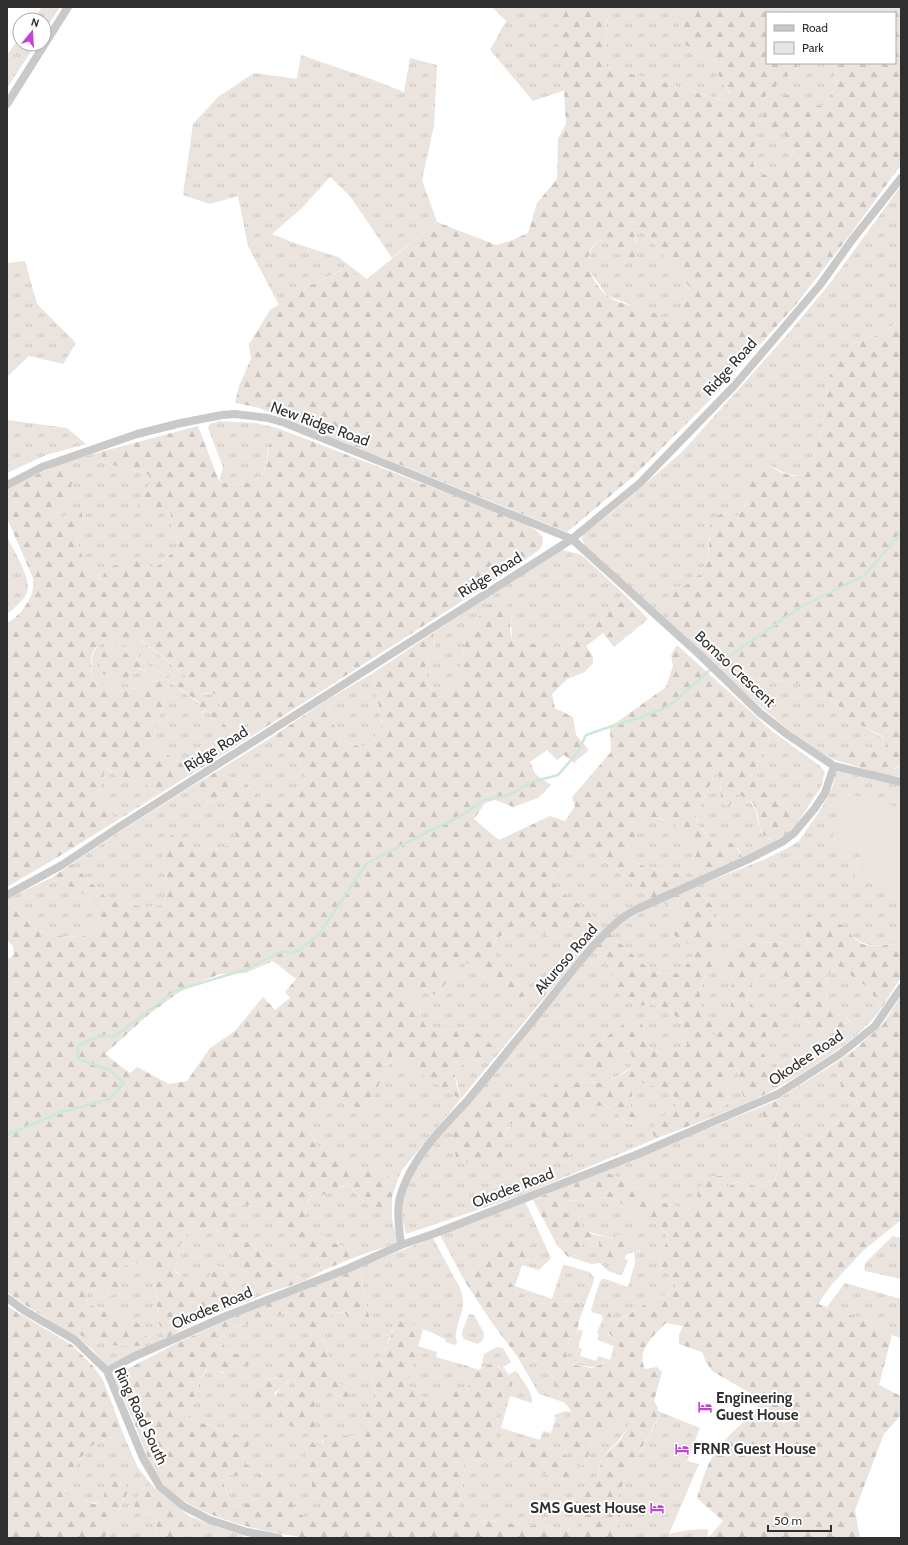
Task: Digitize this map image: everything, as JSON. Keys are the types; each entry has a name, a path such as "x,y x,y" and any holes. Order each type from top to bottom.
{"street":[{"path":"7,104 68,7"},
{"name":"Ridge Road","path":"7,895 62,865 119,827 572,539 640,483 734,386 820,285 852,240 901,178"},
{"name":"New Ridge Road","path":"7,485 42,467 137,434 222,415 250,415 285,423 572,539"},
{"name":"Bomso Crescent","path":"572,539 700,655 760,713 808,750 834,766 901,782"},
{"name":"Akuroso Road","path":"401,1245 397,1210 402,1189 412,1169 434,1137 522,1034 562,981 601,937 627,914 751,858 782,842 794,833 815,808 825,793 834,766"},
{"name":"Okodee Road","path":"107,1372 133,1357 226,1316 347,1269 401,1245 436,1233 632,1157 778,1094 840,1054 875,1026 901,988"},
{"name":"Ring Road South","path":"7,1298 25,1311 75,1340 107,1372 143,1458 160,1487 183,1506 210,1520 248,1532 279,1538"}],"green space":[{"path":"42,7 60,7 52,20 52,12 38,12"},
{"path":"492,7 557,7 565,90 533,101 490,50 506,21"},
{"path":"557,7 608,7 606,47 607,68 667,83 724,101 730,93 718,74 718,63 682,43 679,36 679,7 813,7 810,12 766,12 766,64 798,64 797,68 764,97 755,112 754,117 756,134 753,162 757,172 762,175 768,174 774,172 786,162 793,152 794,144 781,132 765,126 762,121 765,109 776,98 790,94 804,99 814,106 826,105 835,85 836,76 834,64 896,64 896,12 881,12 883,7 901,7 901,165 846,240 794,307 706,404 634,476 567,532 256,407 235,403 239,386 251,359 249,344 270,310 311,285 343,270 367,279 437,222 496,245 528,233 537,203 557,179 558,139 566,124 563,74 556,40","holes":["635,229 643,231 679,272 689,286 678,324 655,313 610,298 596,282 589,268 588,260 590,253 593,246 600,240 609,244 614,253 635,259 637,252 634,236"]},
{"path":"608,7 679,7 679,36 682,43 718,63 718,74 730,94 725,101 667,83 606,68"},
{"path":"813,7 883,7 881,12 810,12"},
{"path":"12,48 12,52 31,52 7,88 7,55"},
{"path":"301,55 404,92 410,58 437,65 434,126 422,180 437,222 392,258 350,196 330,177 302,208 272,234 297,244 338,257 367,279 342,270 311,285 279,305 248,246 238,196 210,204 183,195 193,124 218,97 254,73 297,79"},
{"path":"798,64 834,64 836,81 834,89 826,105 814,106 804,100 765,126 785,134 794,143 794,148 791,156 782,166 772,173 761,175 755,169 753,162 753,149 756,130 753,114 766,94 797,68"},
{"path":"901,186 901,315 898,321 879,335 855,343 827,382 825,413 816,451 810,468 802,476 797,476 783,472 766,463 747,498 744,510 737,516 723,513 709,538 708,559 699,575 686,585 670,589 749,676 800,684 821,693 838,705 848,724 861,725 885,739 886,745 882,752 875,752 865,747 853,765 895,769 901,764 901,777 882,774 832,759 804,743 746,694 585,546 582,539 583,534 610,514 682,452 787,335 831,282"},
{"path":"635,229 643,231 649,237 689,286 678,325 648,311 607,296 588,268 590,252 595,244 600,240 608,242 612,246 636,243 633,233"},
{"path":"25,261 37,304 76,343 63,364 29,356 7,377 7,263"},
{"path":"901,315 901,764 886,774 853,765 848,757 850,749 865,747 875,752 882,752 886,745 885,739 861,725 848,724 838,705 821,693 800,684 749,676 733,680 668,621 670,589 686,585 699,575 708,559 711,519 723,513 737,516 744,509 747,502 746,494 742,485 752,469 766,463 780,472 793,476 802,476 810,468 816,451 825,413 827,382 840,360 855,343 879,335 898,321"},
{"path":"7,420 67,428 86,444 46,455 7,473"},
{"path":"219,421 256,423 277,428 273,433 266,465 260,477 249,482 237,484 219,481 223,467 208,428 210,424"},
{"path":"198,426 219,481 230,484 241,484 259,478 264,471 271,439 277,428 510,517 537,531 543,538 542,546 539,550 506,573 233,748 68,851 7,887 7,623 16,617 30,598 33,588 33,578 7,518 7,488 62,463 72,482 70,495 55,516 62,519 72,510 81,509 83,520 76,536 87,567 96,577 101,580 107,568 143,557 154,569 178,548 179,542 171,525 171,513 163,510 147,511 139,508 138,502 150,484 149,475 104,463 100,452","holes":["140,639 187,677 186,685 137,660 139,653 129,650 128,654 105,647 100,660 100,673 115,678 115,681 126,684 130,672 135,674 138,668 162,679 137,688 117,691 93,681 91,658 98,646 103,643 113,642 129,648","170,682 200,703 197,705 190,704 196,712 194,718 199,720 202,712 207,710 231,747 190,772 183,763 158,750 152,742","207,693 220,695 219,706 228,724 236,727 244,725 249,718 257,718 265,725 237,743 218,715 198,694","106,767 121,781 131,782 141,780 158,793 116,820 98,795"]},
{"path":"100,452 104,463 150,475 150,484 138,502 155,510 164,509 171,513 171,525 179,542 178,548 154,569 101,580 96,577 87,567 76,536 83,520 72,510 62,519 55,516 70,495 71,482 62,463"},
{"path":"7,537 26,575 28,587 26,595 7,614"},
{"path":"563,550 579,554 584,557 627,597 565,649 512,640 511,614 503,599 492,602 465,641 460,674 450,693 439,697 427,684 425,667 435,646 433,633 555,552"},
{"path":"627,597 648,619 614,647 603,633 586,646 593,656 593,663 585,672 567,679 552,694 555,708 573,717 576,735 589,750 574,763 564,755 557,760 547,750 530,762 535,774 551,785 538,798 513,807 495,800 485,803 474,819 499,840 550,816 565,821 575,806 572,797 611,752 610,727 666,687 673,666 671,655 677,645 772,731 751,777 765,792 800,819 790,831 774,842 764,835 753,803 736,794 729,807 723,805 721,800 721,780 717,774 714,776 696,815 698,825 710,837 734,845 740,852 743,859 701,878 697,867 692,860 696,855 681,831 675,825 661,819 652,819 641,823 626,858 646,867 685,875 689,882 649,901 640,887 587,848 575,848 568,862 552,876 557,888 588,910 598,923 593,931 565,925 558,935 549,936 522,919 497,939 491,949 504,963 504,972 522,988 523,995 519,1003 463,960 438,994 430,994 423,988 414,988 406,994 418,1006 423,1022 429,1029 451,1030 472,1028 497,1050 484,1058 464,1063 454,1072 460,1099 393,1056 366,1111 329,1098 309,1125 314,1143 325,1151 338,1154 356,1168 398,1179 392,1197 392,1209 373,1209 360,1198 348,1183 344,1186 331,1188 327,1193 322,1195 314,1191 306,1204 305,1219 313,1232 328,1241 346,1247 358,1256 324,1270 313,1250 284,1234 263,1206 230,1204 225,1218 231,1229 272,1262 285,1267 304,1281 265,1294 257,1278 242,1270 231,1254 223,1232 207,1228 187,1233 179,1247 175,1272 186,1279 208,1279 216,1266 223,1268 241,1304 197,1321 165,1339 159,1323 153,1277 140,1262 120,1267 117,1279 119,1293 110,1296 98,1288 86,1291 87,1304 134,1321 142,1326 148,1340 140,1346 115,1345 99,1342 82,1336 50,1320 7,1292 7,960 14,955 13,946 7,940 7,902 37,930 55,936 82,937 95,929 99,919 95,904 78,890 51,878 72,864 110,901 144,907 163,906 169,888 163,855 166,840 176,832 196,851 215,849 236,844 235,828 230,815 235,807 222,799 201,803 189,788 214,773 242,781 260,799 280,810 290,803 306,783 298,760 291,751 272,737 327,700 335,728 341,740 361,747 372,742 382,724 373,673 433,633 435,646 425,667 427,684 439,697 450,693 460,674 465,641 470,626 492,602 503,598 511,614 510,630 512,640 565,649","holes":["273,961 296,979 285,992 290,998 275,1010 263,997 235,1031 210,1048 187,1081 169,1084 137,1067 130,1073 105,1054 149,1014 187,987 220,974 246,973"]},
{"path":"139,639 187,677 186,686 137,660 139,654 128,654 100,673 116,678 115,680 137,668 162,679 137,688 117,691 93,681 93,655 95,649 99,645 104,642 124,644"},
{"path":"373,673 382,724 372,742 361,747 341,740 335,728 327,700"},
{"path":"170,682 200,704 191,704 196,712 194,718 207,710 232,747 190,772 183,763 158,750 152,742"},
{"path":"197,693 220,695 219,706 228,724 244,725 249,718 257,718 265,725 237,743"},
{"path":"772,731 820,766 825,772 821,787 800,819 765,792 751,777"},
{"path":"272,737 291,751 298,760 306,783 290,803 280,810 260,799 242,781 214,773"},
{"path":"106,767 110,772 131,782 141,780 158,793 116,820 98,795"},
{"path":"836,771 901,786 901,808 847,794 846,798 843,797 833,839 836,840 835,845 861,852 855,877 901,889 901,935 896,944 872,945 860,942 842,926 804,930 808,942 807,951 786,943 755,942 726,951 733,975 731,1006 716,1036 712,1034 706,1014 700,1003 700,992 706,973 713,966 719,941 712,924 714,907 693,888 765,859 799,841 823,806 833,785"},
{"path":"717,773 721,781 720,790 733,800 736,794 747,799 756,811 761,830 767,838 774,842 743,859 738,848 710,837 698,825 696,815 714,776"},
{"path":"189,788 201,803 222,799 235,807 230,815 235,828 236,844 215,849 195,851 190,844 163,855 169,888 163,906 144,907 110,901 72,864 121,831"},
{"path":"847,794 901,808 901,889 855,877 861,852 835,845 836,840 832,839 843,797 846,798"},
{"path":"651,818 667,820 678,826 696,855 692,860 698,867 701,878 689,882 685,875 646,867 626,858 641,822"},
{"path":"574,848 587,848 640,887 649,901 623,913 608,925 587,946 402,1170 398,1179 356,1168 338,1154 325,1151 314,1143 309,1125 329,1098 366,1111 393,1056 460,1098 454,1072 464,1063 484,1058 472,1028 451,1030 429,1029 423,1024 420,1009 405,994 414,988 423,988 430,994 438,994 463,960 518,1002 522,988 504,972 504,963 491,949 497,939 522,919 549,936 565,925 593,931 589,911 567,897 558,888 552,876 568,862"},
{"path":"51,878 78,890 95,904 99,919 95,929 82,937 55,936 37,930 7,902 7,899"},
{"path":"693,888 714,907 712,924 719,941 718,952 713,966 706,973 700,992 700,1003 713,1023 712,1034 716,1036 731,1006 733,975 720,966 726,951 755,942 786,943 807,950 808,942 804,930 809,915 823,917 836,922 844,927 859,942 865,945 879,946 896,944 901,935 901,977 881,1009 870,989 838,966 828,975 826,1000 828,1010 837,1014 845,1015 851,1024 845,1030 830,1030 809,1024 798,1015 794,1009 798,997 793,992 788,977 762,970 760,975 752,983 746,1002 780,1023 782,1029 769,1032 763,1040 760,1049 775,1072 781,1085 747,1103 742,1094 742,1079 735,1067 727,1072 728,1097 726,1105 700,1113 697,1123 655,1139 652,1132 657,1121 676,1106 673,1094 665,1089 642,1083 633,1088 630,1108 635,1114 642,1112 646,1114 647,1119 635,1124 626,1123 621,1116 606,1106 581,1108 571,1120 565,1131 569,1138 570,1146 568,1161 561,1162 549,1140 538,1134 525,1122 510,1124 503,1137 503,1155 496,1164 483,1160 467,1163 456,1157 453,1140 454,1120 464,1112 487,1101 537,1104 555,1085 568,1082 606,1083 629,1070 633,1059 631,1053 625,1050 608,1070 598,1074 592,1074 585,1071 582,1061 585,1053 629,1020 636,1019 642,1021 645,1044 659,1053 687,1046 681,1020 669,1011 652,1004 639,1006 619,994 605,957 596,947 609,933 652,972 675,974 684,968 695,952 693,946 677,938 672,932 674,924 682,919 684,914 679,910 667,907 664,901"},
{"path":"664,901 667,907 679,910 684,914 682,919 674,924 677,938 693,946 695,952 684,968 675,974 652,972 609,933 649,907"},
{"path":"596,947 605,957 619,994 639,1006 652,1004 669,1011 681,1020 687,1046 659,1053 645,1044 642,1021 629,1020 585,1053 608,1070 625,1050 631,1053 634,1059 629,1069 606,1083 568,1082 555,1085 537,1104 514,1104 467,1163 503,1155 503,1137 511,1124 525,1122 538,1134 549,1140 561,1162 568,1161 570,1152 565,1131 571,1120 581,1108 606,1106 621,1116 626,1123 635,1124 642,1112 635,1114 630,1108 633,1088 642,1083 665,1089 673,1094 676,1106 667,1113 652,1132 655,1139 522,1195 406,1234 402,1217 402,1205 407,1187 416,1169 433,1145"},
{"path":"838,966 870,989 881,1009 866,1026 841,1047 801,1074 781,1085 775,1072 759,1049 769,1032 746,1002 752,983 760,975 762,970 788,977 793,992 798,996 794,1009 803,1020 823,1029 845,1030 851,1023 845,1015 828,1011 826,1000 828,975"},
{"path":"901,996 901,1220 864,1250 832,1284 818,1304 863,1319 892,1335 879,1385 901,1396 901,1415 884,1434 855,1510 860,1538 708,1538 723,1521 697,1498 705,1473 710,1461 722,1443 752,1414 762,1400 712,1371 702,1352 679,1344 679,1335 683,1326 666,1323 648,1343 643,1355 645,1369 657,1367 662,1372 654,1401 658,1408 657,1421 632,1465 618,1494 616,1520 626,1538 308,1538 290,1536 249,1527 207,1513 188,1504 172,1493 156,1474 115,1380 118,1374 179,1342 248,1311 359,1267 369,1316 368,1320 351,1322 345,1313 333,1312 319,1336 326,1344 330,1362 339,1383 350,1389 348,1399 331,1391 325,1390 312,1409 316,1423 312,1429 302,1431 286,1423 279,1417 280,1411 293,1390 290,1380 275,1392 272,1406 267,1407 256,1402 253,1395 260,1389 261,1383 265,1379 270,1380 282,1375 283,1360 286,1353 289,1349 295,1349 297,1342 303,1338 309,1339 313,1333 301,1330 295,1322 293,1314 287,1310 278,1316 231,1328 218,1339 226,1350 236,1354 244,1348 255,1351 254,1361 242,1368 226,1372 206,1370 201,1377 189,1413 191,1418 196,1421 243,1437 249,1444 242,1463 251,1467 254,1476 251,1478 226,1474 222,1477 226,1492 232,1501 242,1506 264,1495 265,1491 258,1476 260,1472 273,1477 279,1483 285,1496 293,1498 296,1511 305,1517 320,1516 327,1498 316,1495 312,1487 312,1481 316,1478 316,1472 309,1470 304,1466 303,1459 307,1452 304,1442 306,1439 310,1438 314,1444 321,1446 323,1445 323,1437 328,1432 351,1437 354,1436 350,1430 353,1427 360,1428 362,1426 367,1412 373,1410 376,1404 376,1395 372,1376 377,1359 384,1351 396,1323 406,1322 423,1329 409,1378 409,1386 427,1400 436,1400 439,1395 449,1390 467,1391 469,1384 462,1376 461,1368 464,1365 479,1370 491,1364 498,1367 505,1371 513,1380 512,1385 505,1387 497,1411 498,1417 496,1434 503,1441 519,1441 563,1452 574,1475 571,1480 564,1480 507,1461 499,1455 490,1461 466,1460 458,1508 471,1519 581,1531 583,1521 573,1519 572,1513 573,1501 577,1492 590,1484 598,1475 602,1458 621,1439 631,1419 619,1417 614,1430 591,1438 586,1464 580,1466 566,1446 564,1436 572,1422 570,1409 559,1396 552,1376 542,1363 517,1356 490,1320 464,1280 474,1271 480,1260 498,1246 522,1237 530,1242 533,1253 530,1260 518,1262 509,1271 510,1282 520,1295 536,1304 572,1301 581,1305 576,1336 569,1341 566,1354 570,1364 592,1368 611,1360 618,1353 619,1343 606,1330 602,1312 609,1312 614,1321 675,1289 676,1280 659,1266 668,1236 659,1225 642,1219 614,1198 593,1197 579,1201 566,1200 561,1209 570,1215 577,1214 583,1227 590,1233 614,1239 617,1234 636,1240 642,1249 625,1255 613,1265 600,1256 599,1243 586,1239 579,1254 568,1257 557,1245 533,1200 604,1171 626,1181 664,1203 688,1209 697,1200 698,1188 712,1176 722,1176 728,1187 737,1182 758,1187 773,1184 779,1165 779,1131 773,1130 766,1126 762,1112 766,1105 775,1101 789,1110 792,1123 800,1134 808,1139 821,1137 836,1122 850,1113 857,1102 841,1088 839,1072 834,1064 854,1050 883,1024"},
{"path":"834,1064 839,1072 841,1088 857,1102 850,1113 836,1122 821,1137 808,1139 800,1134 792,1123 788,1110 775,1101"},
{"path":"735,1067 742,1079 742,1094 747,1103 697,1123 700,1113 726,1105 728,1097 727,1072"},
{"path":"766,1105 762,1112 773,1130 779,1131 779,1165 773,1184 758,1187 737,1182 697,1200 688,1209 664,1203 626,1181 604,1171"},
{"path":"348,1183 360,1198 373,1209 392,1209 392,1220 397,1238 397,1241 394,1244 358,1256 346,1247 328,1241 313,1232 305,1219 306,1205 314,1191 327,1193 331,1188 343,1187"},
{"path":"593,1197 614,1198 642,1219 659,1225 668,1237 659,1266 676,1280 675,1289 672,1291 614,1321 609,1312 602,1312 602,1315 592,1312 591,1310 600,1281 605,1279 628,1287 635,1263 634,1252 641,1250 614,1239 586,1231 581,1226 577,1214 570,1215 561,1209 566,1200 579,1201"},
{"path":"525,1201 551,1258 539,1270 522,1265 515,1286 552,1299 563,1265 589,1272 594,1277 594,1280 580,1318 581,1305 572,1301 536,1304 520,1295 510,1282 508,1271 518,1262 530,1260 480,1260 474,1271 464,1280 440,1235"},
{"path":"230,1204 263,1206 285,1234 313,1250 324,1270 304,1281 285,1267 272,1262 231,1229 225,1218"},
{"path":"207,1228 223,1232 231,1254 242,1270 258,1278 265,1294 241,1304 223,1268 216,1266 208,1279 186,1279 175,1271 179,1247 187,1233"},
{"path":"893,1236 901,1238 901,1279 865,1271 864,1267 866,1262"},
{"path":"433,1238 463,1296 463,1307 456,1335 457,1343 454,1345 445,1342 446,1340 413,1324 396,1323 384,1351 377,1359 372,1376 376,1395 376,1404 373,1410 367,1412 363,1426 360,1429 357,1427 350,1430 355,1436 322,1440 323,1445 321,1446 314,1444 310,1438 306,1439 304,1442 307,1452 303,1459 309,1470 316,1472 317,1476 315,1479 327,1498 320,1516 305,1517 296,1511 295,1506 285,1496 276,1481 266,1473 260,1472 265,1491 264,1495 242,1506 232,1501 226,1492 222,1477 226,1474 251,1478 242,1463 249,1444 243,1437 196,1421 191,1418 189,1413 201,1377 207,1370 224,1373 236,1354 226,1350 217,1339 231,1328 278,1316 287,1310 293,1314 299,1327 305,1331 313,1333 309,1339 295,1349 282,1375 261,1383 260,1385 262,1390 273,1399 280,1388 290,1380 293,1390 284,1404 312,1412 312,1409 325,1390 329,1390 342,1398 344,1385 339,1384 330,1362 326,1344 319,1336 320,1332 333,1312 369,1316 359,1267"},
{"path":"585,1239 599,1243 625,1255 626,1254 625,1259 628,1260 622,1275 608,1271 600,1263 591,1264 570,1257 579,1254"},
{"path":"140,1262 153,1277 159,1323 165,1339 109,1366 106,1366 93,1350 81,1340 23,1303 63,1327 134,1321 87,1304 86,1291 98,1288 110,1296 120,1267"},
{"path":"845,1283 901,1299 901,1338 892,1335 863,1319 827,1307"},
{"path":"7,1306 72,1345 93,1366 103,1380 123,1433 93,1445 84,1454 67,1482 64,1494 94,1504 99,1502 104,1496 105,1485 109,1479 118,1475 125,1479 127,1494 105,1538 7,1538"},
{"path":"469,1314 474,1315 484,1333 483,1340 478,1344 464,1339 462,1336 462,1332"},
{"path":"602,1320 609,1335 619,1343 618,1353 611,1360 593,1367 570,1364 566,1354 569,1341 576,1336 578,1329 583,1331 578,1347 582,1349 580,1356 596,1361 598,1356 610,1360 614,1346 597,1340 599,1335 597,1333"},
{"path":"418,1346 437,1352 436,1357 464,1365 461,1368 469,1384 467,1391 449,1390 439,1396 436,1401 427,1400 409,1386 409,1378"},
{"path":"497,1347 503,1348 511,1362 503,1367 509,1374 516,1371 524,1382 532,1399 532,1403 510,1396 501,1428 540,1440 543,1431 551,1433 556,1417 554,1417 554,1415 566,1411 570,1412 572,1422 590,1449 591,1438 614,1430 619,1417 631,1419 623,1435 603,1458 597,1477 577,1492 583,1521 581,1531 470,1519 458,1508 466,1460 490,1461 499,1455 507,1461 564,1480 563,1452 519,1441 503,1441 496,1434 498,1417 496,1411 505,1386 510,1386 509,1375 499,1366 486,1365 481,1368 484,1354"},
{"path":"517,1356 542,1363 552,1376 559,1396 566,1403 539,1394"},
{"path":"658,1411 700,1428 687,1461 699,1464 669,1534 688,1530 707,1529 708,1538 626,1538 616,1520 618,1494 632,1465 657,1422"},
{"path":"123,1433 137,1466 151,1484 141,1490 145,1512 153,1513 155,1519 156,1529 153,1538 105,1538 127,1494 105,1485 105,1492 102,1500 92,1503 64,1494 67,1482 84,1454 93,1445"},
{"path":"151,1484 189,1516 190,1538 153,1538 156,1532 156,1526 153,1513 135,1510 134,1501 141,1490"},
{"path":"189,1516 223,1529 244,1534 243,1538 190,1538"}],"waterway":[{"path":"717,665 799,608 865,575 901,533"},
{"path":"7,1135 62,1112 109,1099 124,1083 110,1070 78,1059 78,1046 101,1035 114,1037 175,991 247,969 282,951 291,953 301,949 320,933 366,864 461,816 484,800 509,795 532,782 558,775 578,752 586,735 640,718 669,706 709,671"}],"place":[{"name":"Engineering Guest House","path":"705,1407"},
{"name":"FRNR Guest House","path":"682,1449"},
{"name":"SMS Guest House","path":"657,1508"}]}
